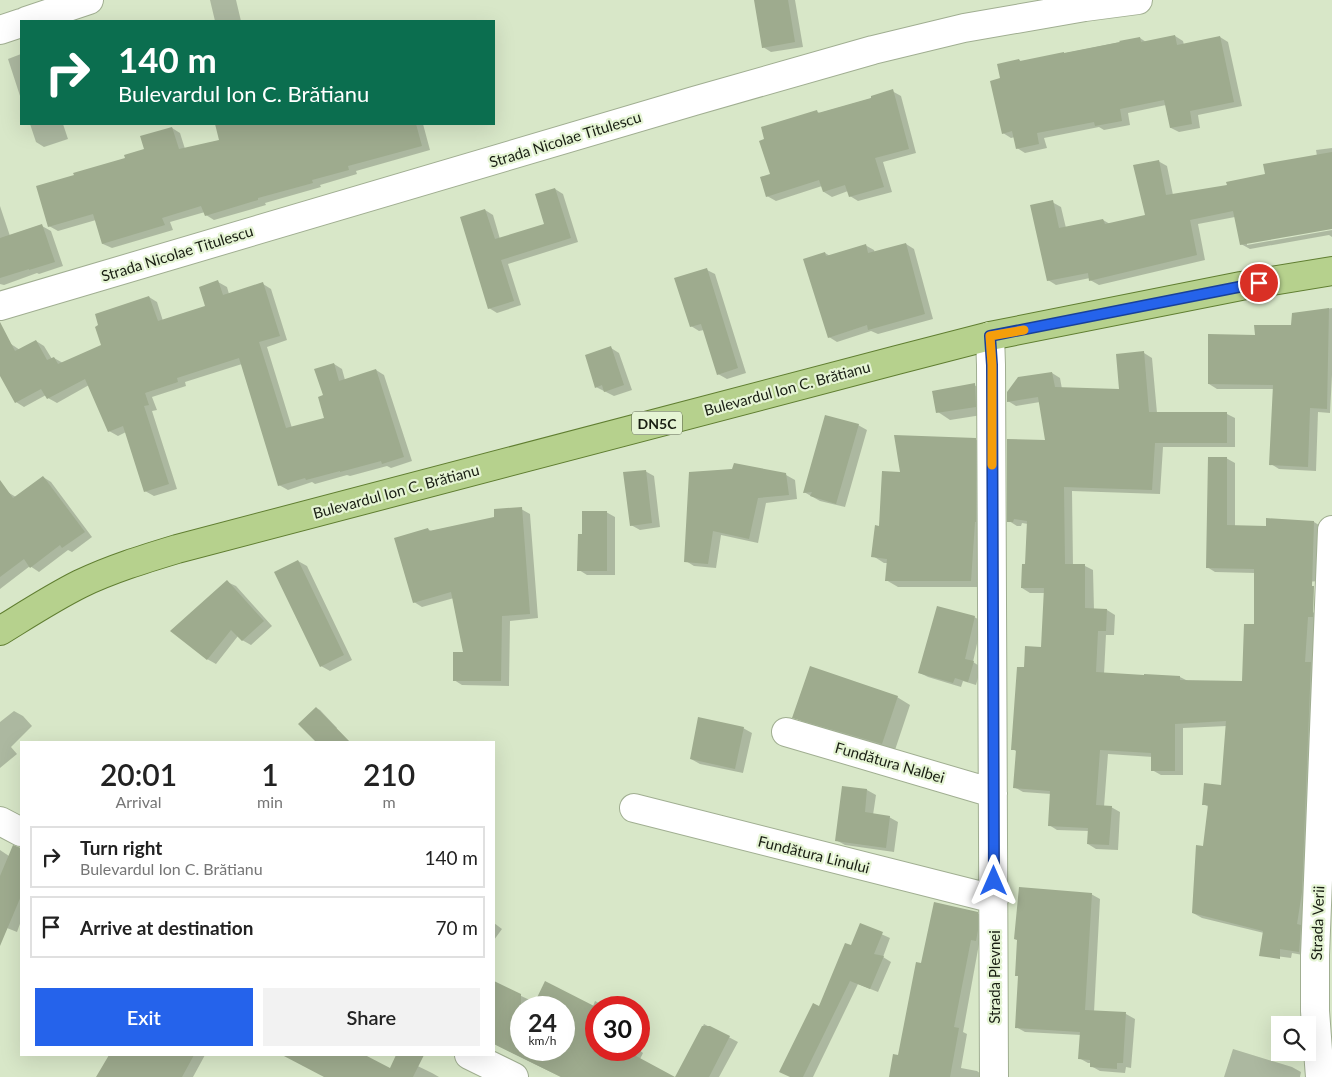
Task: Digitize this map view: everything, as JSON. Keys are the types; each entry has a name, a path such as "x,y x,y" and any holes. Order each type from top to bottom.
{"main road":[{"name":"Bulevardul Ion C. Brătianu","path":"0,631 39,606 78,585 110,571 160,554 990,336 1241,286 1332,271"}],"street":[{"path":"29,20 89,0"},
{"name":"Strada Nicolae Titulescu","path":"0,306 873,50 964,28 1085,7 1138,0"},
{"path":"0,30 20,23"},
{"name":"Strada Plevnei","path":"990,336 992,365 994,1077"},
{"name":"Strada Verii","path":"1320,1077 1315,1011 1315,955 1332,530"},
{"name":"Fundătura Nalbei","path":"786,732 993,793"},
{"name":"Fundătura Linului","path":"634,808 994,898"},
{"path":"0,821 20,831"},
{"path":"471,1056 514,1077"}],"building":[{"path":"754,0 788,0 795,42 762,48"},
{"path":"1175,35 1177,45 1220,36 1234,102 1190,111 1192,124 1170,128 1164,100 1120,109 1122,121 1095,126 1094,122 1037,133 1039,144 1016,149 1012,131 1002,134 990,81 1000,78 997,64 1064,53 1140,37 1141,42"},
{"path":"893,89 909,149 875,158 884,187 849,197 845,185 823,192 819,180 766,197 760,177 770,174 759,141 764,139 761,127 817,110 818,113 871,98 871,96"},
{"path":"215,125 416,125 422,146 348,166 349,170 312,180 313,183 258,198 258,200 205,216 201,206 162,218 165,225 102,244 93,214 48,227 36,186 125,158 124,155 144,149 140,136 172,127 179,149 219,140"},
{"path":"1332,152 1332,229 1240,245 1233,211 1190,220 1197,255 1089,281 1088,273 1047,281 1030,205 1053,200 1059,228 1103,219 1105,224 1145,215 1133,165 1159,160 1166,195 1227,185 1226,182 1265,174 1263,164"},
{"path":"555,188 571,238 501,260 514,301 488,309 460,217 485,209 495,239 544,224 535,194"},
{"path":"42,224 55,262 0,278 0,238"},
{"path":"906,243 925,314 868,330 867,325 828,338 803,259 825,252 826,256 866,244 868,253"},
{"path":"707,268 738,368 717,375 701,324 690,327 674,278"},
{"path":"218,280 223,295 263,282 280,336 259,342 286,428 324,418 318,397 323,395 314,369 334,363 339,381 376,369 404,457 382,464 381,461 278,486 239,358 177,378 178,382 145,393 149,405 144,406 169,484 144,492 123,426 108,432 85,379 47,399 41,389 15,403 0,376 0,322 15,351 36,340 47,360 54,357 58,364 101,345 95,327 98,325 95,314 149,296 158,321 205,306 199,287"},
{"path":"1329,308 1327,409 1310,408 1308,467 1269,465 1273,385 1208,384 1208,334 1255,335 1254,325 1291,325 1292,313"},
{"path":"611,346 624,385 604,392 602,385 595,388 585,355"},
{"path":"1144,351 1149,412 1227,412 1227,443 1155,443 1152,490 1064,487 1065,564 1085,564 1085,608 1107,609 1106,631 1098,631 1096,672 1180,676 1180,680 1242,681 1244,624 1254,624 1254,569 1206,568 1208,457 1227,457 1227,525 1266,526 1266,518 1314,521 1313,617 1308,617 1305,662 1311,662 1302,892 1297,924 1301,925 1299,952 1280,949 1280,959 1259,956 1263,931 1192,913 1196,845 1203,846 1208,805 1202,805 1204,783 1221,785 1226,721 1175,724 1175,771 1151,771 1151,753 1100,750 1096,805 1112,806 1109,845 1087,844 1088,828 1048,826 1050,791 1013,788 1016,750 1011,750 1017,667 1024,667 1025,646 1041,647 1044,588 1021,588 1022,564 1025,564 1027,521 1014,519 1013,522 1007,522 1007,439 1045,440 1038,397 1007,402 1007,392 1018,377 1052,372 1055,387 1119,389 1116,354"},
{"path":"975,383 976,407 936,413 932,391"},
{"path":"825,415 859,424 836,504 810,496 812,492 803,493"},
{"path":"894,435 976,438 976,522 971,581 885,581 887,559 871,557 875,525 879,526 882,471 900,472"},
{"path":"734,463 786,473 789,495 758,498 749,539 713,531 708,564 684,562 689,472 732,469"},
{"path":"646,470 652,523 630,526 623,472"},
{"path":"43,476 85,532 62,548 60,545 30,568 24,559 0,577 0,480 13,498"},
{"path":"522,507 530,614 502,616 501,681 453,681 453,652 463,652 451,592 413,603 394,538 428,528 429,531 494,517 494,509"},
{"path":"582,511 607,511 607,571 577,571 578,534 582,534"},
{"path":"298,560 344,655 320,667 274,572"},
{"path":"227,580 264,621 242,641 231,630 207,660 170,631"},
{"path":"937,606 975,616 965,659 974,661 968,682 955,678 953,683 918,673"},
{"path":"810,666 898,696 882,744 792,718"},
{"path":"316,707 349,741 315,741 298,724"},
{"path":"698,717 744,727 735,769 690,759"},
{"path":"842,786 867,789 865,812 890,816 886,848 835,841"},
{"path":"13,845 20,848 20,898 0,946 0,876"},
{"path":"1019,887 1092,893 1085,1010 1126,1012 1123,1063 1117,1063 1117,1069 1090,1067 1090,1060 1078,1059 1080,1032 1015,1028 1018,976 1015,976 1017,940 1014,939"},
{"path":"934,902 978,912 976,941 971,940 954,1027 959,1028 950,1077 889,1077 893,1054 898,1055 916,962 921,963"},
{"path":"860,923 883,932 874,954 884,956 870,989 850,981 803,1077 790,1077 779,1072 813,1003 819,1006 845,943 851,945"},
{"path":"495,981 521,994 521,996 510,996 510,1052 495,1044"},
{"path":"545,981 574,996 538,996"},
{"path":"575,996 585,1001 585,1061 645,1061 675,1077 561,1077 529,1061 575,1061"},
{"path":"702,1026 710,1026 730,1036 709,1077 675,1077"},
{"path":"108,1056 193,1056 182,1077 96,1077"},
{"path":"284,1056 367,1056 390,1068 396,1056 424,1056 413,1077 324,1077"}],"slow traffic":[{"path":"992,465 992,365 990,336 1024,330"}],"route":[{"path":"994,881 992,365 990,336 1259,283"}]}
